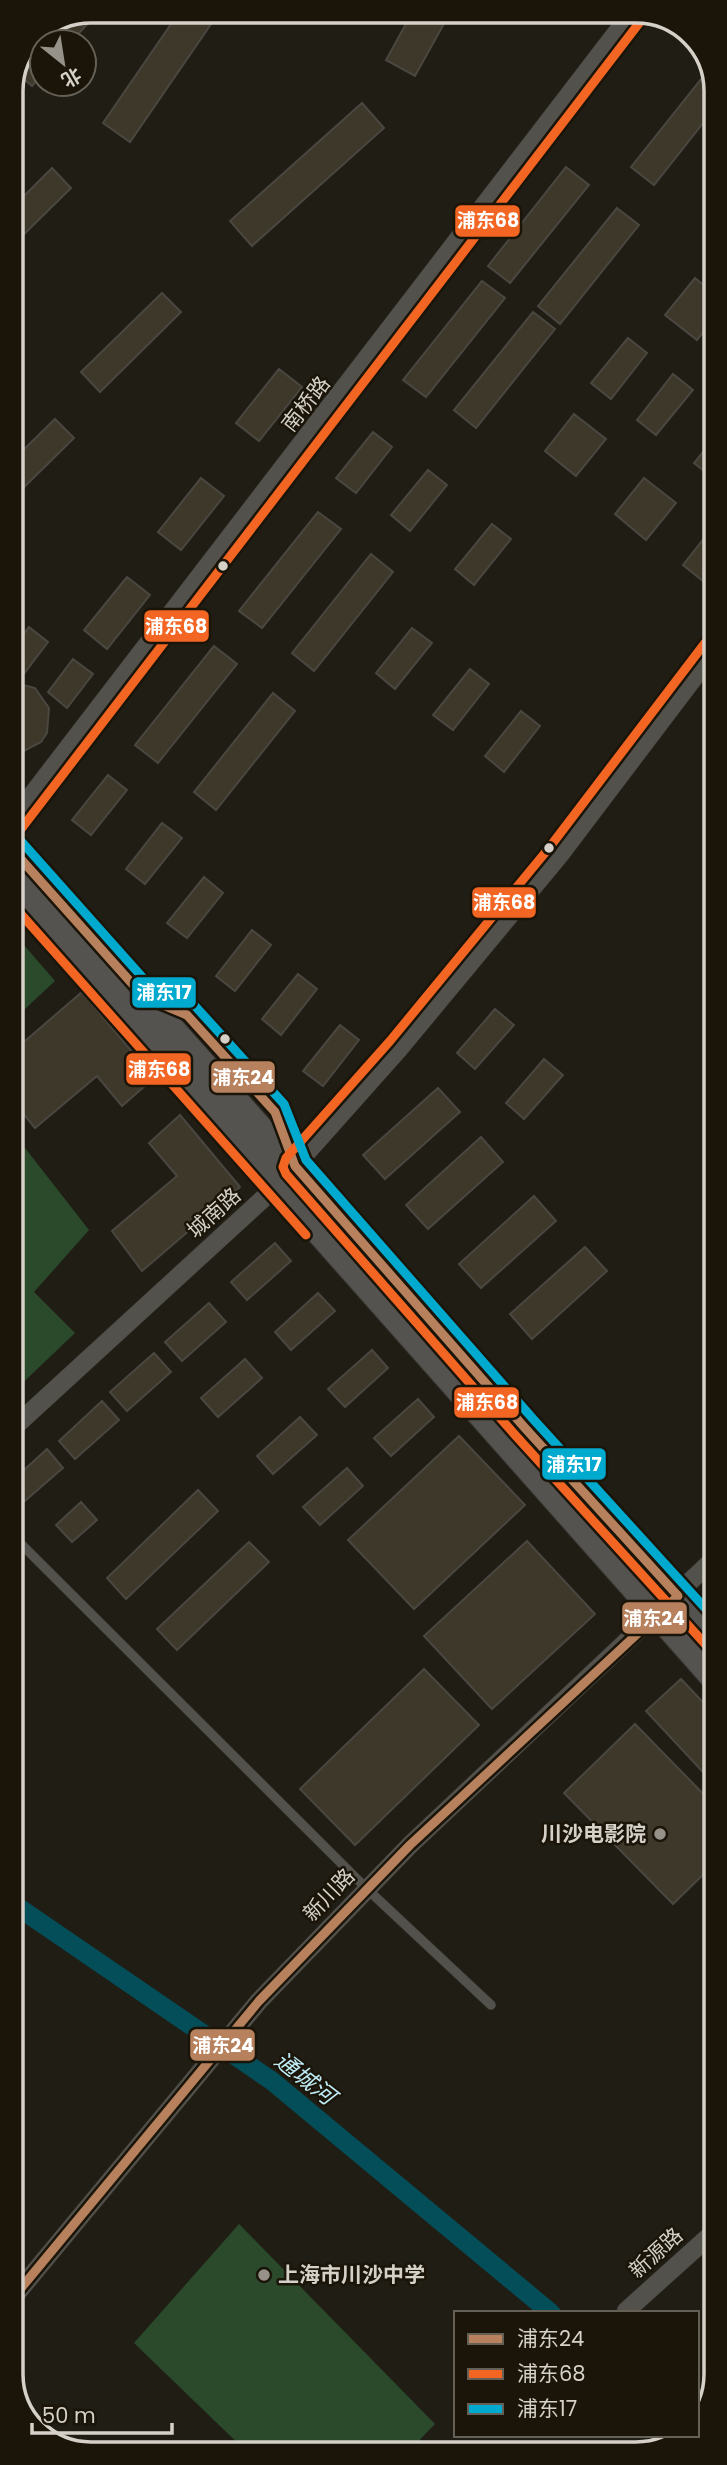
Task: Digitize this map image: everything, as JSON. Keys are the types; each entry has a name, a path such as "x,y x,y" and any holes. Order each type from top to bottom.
{"main road":[{"path":"23,861 145,997 286,1175 704,1667"},
{"path":"23,897 525,1428 704,1625"}],"street":[{"name":"南桥路","path":"23,806 624,23"},
{"name":"城南路","path":"23,1419 286,1175 399,1049 559,856 704,665"},
{"name":"新川路","path":"23,2286 253,2010 367,1889 704,1569"},
{"name":"新源路","path":"626,2311 704,2241"}],"lane":[{"path":"23,1546 367,1889 491,2005"}],"green space":[{"path":"23,944 55,981 23,1011"},
{"path":"23,1145 89,1230 34,1292 75,1333 23,1383"},
{"path":"239,2224 435,2424 418,2442 237,2442 134,2343"}],"building":[{"path":"88,23 84,28 65,28 78,24"},
{"path":"172,23 212,23 130,142 103,123"},
{"path":"406,23 444,23 415,76 386,60"},
{"path":"28,65 28,83 24,78"},
{"path":"703,77 704,122 654,185 631,167"},
{"path":"362,103 384,128 252,246 230,221"},
{"path":"566,167 589,185 510,283 488,266"},
{"path":"52,168 71,188 23,235 23,197"},
{"path":"617,208 639,225 560,324 538,306"},
{"path":"695,278 704,285 704,331 697,340 665,315"},
{"path":"482,281 505,298 426,397 403,380"},
{"path":"162,293 181,312 100,392 81,372"},
{"path":"533,312 555,329 476,428 454,410"},
{"path":"628,338 647,353 611,399 591,383"},
{"path":"279,369 302,387 259,441 236,423"},
{"path":"673,374 693,390 656,435 637,420"},
{"path":"574,414 606,439 576,476 545,451"},
{"path":"55,419 74,438 23,488 23,450"},
{"path":"373,432 392,447 356,493 336,478"},
{"path":"704,451 704,471 694,463"},
{"path":"428,470 447,485 410,531 391,515"},
{"path":"201,478 224,496 181,550 158,532"},
{"path":"644,478 676,503 646,540 615,514"},
{"path":"318,512 341,529 262,628 239,611"},
{"path":"492,524 511,539 474,585 455,569"},
{"path":"704,538 704,582 683,565"},
{"path":"371,554 393,572 314,671 292,653"},
{"path":"127,577 150,595 107,649 84,630"},
{"path":"29,627 48,642 23,675 23,634"},
{"path":"412,628 432,643 395,689 376,673"},
{"path":"214,646 237,664 158,763 135,745"},
{"path":"73,659 93,674 67,708 48,692"},
{"path":"470,669 489,684 453,730 433,715"},
{"path":"23,685 35,688 49,708 47,733 41,742 23,751"},
{"path":"273,693 295,711 216,810 194,792"},
{"path":"521,711 540,726 504,772 485,756"},
{"path":"108,775 127,790 91,835 72,820"},
{"path":"162,823 182,838 145,884 126,869"},
{"path":"204,877 223,893 187,938 167,923"},
{"path":"252,930 271,945 235,991 216,976"},
{"path":"298,974 317,989 281,1035 262,1019"},
{"path":"82,992 154,1078 122,1106 97,1076 35,1128 23,1114 23,1043"},
{"path":"495,1009 514,1025 475,1069 457,1053"},
{"path":"340,1025 359,1040 323,1086 303,1071"},
{"path":"544,1059 563,1075 524,1119 506,1103"},
{"path":"438,1088 460,1112 385,1179 363,1155"},
{"path":"180,1115 240,1187 142,1271 112,1231 177,1176 149,1143"},
{"path":"481,1137 503,1162 428,1229 406,1205"},
{"path":"534,1196 556,1221 481,1288 459,1264"},
{"path":"275,1243 291,1261 247,1300 231,1282"},
{"path":"585,1247 607,1271 532,1339 510,1314"},
{"path":"318,1293 335,1311 291,1350 275,1332"},
{"path":"209,1303 226,1322 182,1361 165,1342"},
{"path":"372,1350 388,1368 345,1407 328,1389"},
{"path":"154,1353 171,1372 127,1411 110,1392"},
{"path":"245,1359 262,1378 218,1417 201,1398"},
{"path":"418,1399 434,1417 391,1456 374,1438"},
{"path":"102,1401 119,1420 75,1459 59,1441"},
{"path":"300,1417 317,1435 273,1474 257,1456"},
{"path":"459,1436 525,1505 414,1609 348,1540"},
{"path":"47,1449 63,1468 23,1503 23,1471"},
{"path":"347,1468 363,1486 320,1525 303,1507"},
{"path":"198,1490 218,1511 126,1599 107,1578"},
{"path":"81,1502 97,1520 72,1542 56,1525"},
{"path":"527,1541 595,1614 492,1709 424,1636"},
{"path":"249,1542 269,1562 177,1650 157,1629"},
{"path":"424,1669 479,1725 355,1845 300,1789"},
{"path":"681,1679 704,1703 704,1773 646,1711"},
{"name":"川沙电影院","path":"635,1724 704,1795 704,1874 673,1904 564,1793"}],"waterway":[{"name":"通城河","path":"23,1911 272,2081 549,2311"}],"transit line":[{"name":"浦东68","path":"23,826 639,23"},
{"name":"浦东68","path":"704,644 549,848 390,1041 286,1158 283,1167 286,1174 516,1436 704,1643"},
{"name":"浦东17","path":"23,843 151,987 195,1006 284,1104 306,1160 534,1420 704,1607"},
{"name":"浦东24","path":"23,861 144,997 187,1015 275,1112 295,1166 525,1428 678,1596 410,1845 259,2001 23,2286"},
{"name":"浦东68","path":"23,917 306,1235"}],"place":[{"name":"川沙电影院","path":"660,1834"},
{"name":"上海市川沙中学","path":"264,2275"}]}
